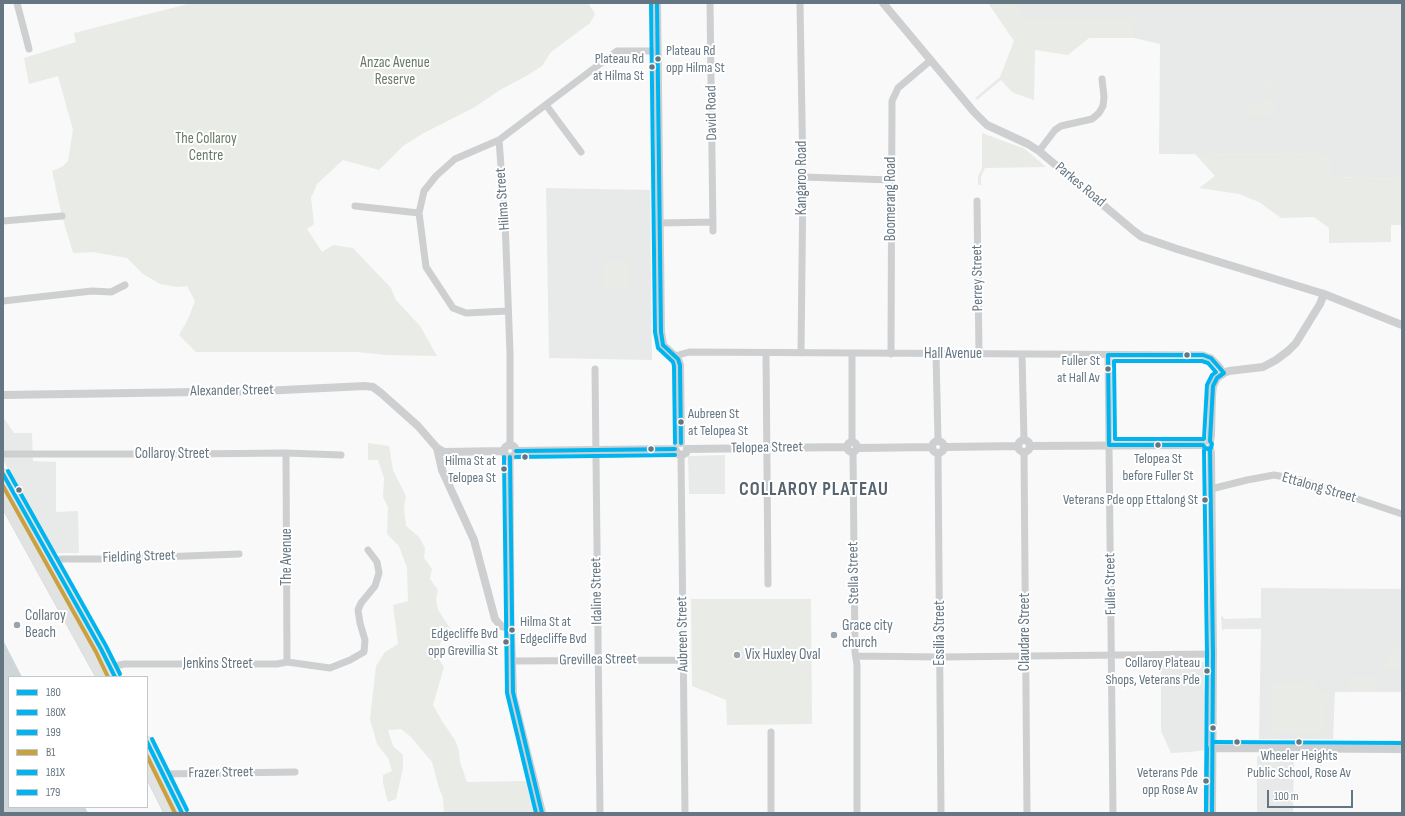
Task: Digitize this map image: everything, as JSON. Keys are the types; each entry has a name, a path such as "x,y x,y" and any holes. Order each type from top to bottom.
{"highway":[{"path":"3,474 112,672"},
{"path":"3,498 100,674"},
{"path":"148,744 182,813"},
{"path":"148,772 170,813"}],"street":[{"path":"17,3 29,49"},
{"path":"657,3 661,337 663,345 675,356"},
{"name":"David Road","path":"710,3 713,231"},
{"name":"Kangaroo Road","path":"800,3 803,177 801,353"},
{"name":"Parkes Road","path":"883,3 974,112 988,125 1028,144 1039,151 1142,237 1324,294 1402,326"},
{"path":"508,312 466,313 453,308 426,267 419,213 424,191 436,176 455,159 500,140 617,51 657,51"},
{"name":"Boomerang Road","path":"891,354 892,100 898,88 931,60"},
{"path":"1039,151 1055,130 1061,126 1092,119 1099,113 1103,106 1104,97 1102,79"},
{"path":"546,105 581,152"},
{"name":"Hilma Street","path":"500,140 505,220 510,353 511,629"},
{"path":"803,177 891,180"},
{"name":"Perrey Street","path":"977,201 979,354"},
{"path":"355,206 419,213"},
{"path":"3,221 62,216"},
{"path":"659,223 713,222"},
{"path":"3,301 92,292 111,292 125,285"},
{"path":"1212,813 1213,654 1211,453 1208,445 1211,436 1213,386 1217,378 1224,373 1263,367 1288,351 1296,343 1320,304 1324,294"},
{"name":"Hall Avenue","path":"675,356 689,352 1203,355 1211,358 1224,373"},
{"path":"766,353 768,584"},
{"name":"Stella Street","path":"852,353 857,813"},
{"path":"936,354 938,440"},
{"name":"Claudare Street","path":"1022,354 1027,813"},
{"name":"Fuller Street","path":"1108,355 1113,813"},
{"name":"Aubreen Street","path":"675,356 680,366 685,813"},
{"name":"Idaline Street","path":"595,369 600,813"},
{"name":"Alexander Street","path":"3,395 262,391 365,386 373,388 381,393 418,426 437,448"},
{"path":"938,440 934,442 932,447 934,452 942,452 945,447"},
{"path":"938,440 944,443 945,447"},
{"path":"945,447 1208,445"},
{"name":"Telopea Street","path":"437,448 444,452 932,447"},
{"path":"437,448 442,470 474,540 495,619 501,626 511,629 514,700 542,813"},
{"name":"Collaroy Street","path":"3,454 286,453 341,455"},
{"name":"The Avenue","path":"286,453 287,662"},
{"name":"Essilia Street","path":"938,453 941,813"},
{"name":"Ettalong Street","path":"1211,489 1274,475 1301,480 1402,514"},
{"name":"Jenkins Street","path":"100,674 112,672 124,664 277,664 287,662 330,668 350,660 364,652 365,640 358,610 361,603 375,586 379,573 377,562 368,550"},
{"name":"Fielding Street","path":"40,565 61,559 108,559 239,554"},
{"path":"856,656 940,657 1213,654"},
{"name":"Grevillea Street","path":"512,661 683,660"},
{"path":"771,732 771,813"},
{"path":"1213,748 1402,749"},
{"name":"Frazer Street","path":"148,772 162,774 295,772"}],"shaded area":[{"path":"1014,3 1402,3 1402,179 1330,177 1330,155 1159,154 1160,44 1134,38 1134,18 1022,18"},
{"path":"546,188 650,190 652,360 549,358"},
{"path":"3,417 14,433 32,433 33,461 56,462 56,512 78,511 79,553 55,553 3,460"},
{"path":"725,455 725,494 689,494 688,456"},
{"path":"1261,588 1402,589 1402,692 1335,692 1333,739 1259,739 1261,629 1224,629 1222,631 1221,615 1225,619 1261,618"},
{"path":"3,640 21,676 8,676 8,808 86,808 88,813 3,813"},
{"path":"1161,662 1204,662 1204,687 1206,697 1206,750 1171,753 1161,731"},
{"path":"1257,756 1294,757 1293,813 1257,813"}],"green space":[{"name":"The Collaroy Centre","path":"192,3 588,3 595,14 590,23 551,52 542,66 500,90 475,107 422,134 403,146 379,170 343,160 317,184 311,198 314,224 307,229 322,252 333,245 353,248 391,288 396,300 420,326 437,356 387,355 356,352 196,352 179,335 188,319 195,301 187,286 178,287 160,284 143,274 127,258 93,252 73,253 62,216 52,171 62,167 68,161 73,130 58,76 29,84 24,58 76,42 74,33"},
{"path":"988,3 1015,3 1022,18 1135,18 1134,38 1089,38 1068,55 1035,50 1034,100 1014,93 1001,80 977,100 975,98 1000,77 1014,41"},
{"path":"1271,78 1275,80 1274,87 1265,90 1265,84 1269,84"},
{"path":"1274,96 1274,114 1263,116 1247,115 1249,106"},
{"path":"982,133 1025,149 1046,167 985,168 981,177 981,185 978,185 978,176 982,168"},
{"path":"1195,154 1330,155 1330,177 1402,179 1402,225 1391,225 1391,242 1329,243 1329,228 1314,217 1281,218 1259,202 1239,194 1199,188 1215,176"},
{"path":"603,261 616,261 615,287 603,287"},
{"path":"617,261 630,261 629,287 617,287"},
{"path":"368,443 389,446 393,470 406,496 404,507 406,526 419,537 425,548 424,558 432,569 430,579 438,590 436,599 438,610 452,631 441,642 435,653 444,667 433,705 455,740 459,751 460,762 467,782 526,781 534,813 444,813 443,798 432,762 411,737 401,729 388,730 393,746 403,755 403,768 396,799 388,802 383,783 383,775 392,771 388,758 377,744 370,719 376,666 385,652 398,644 393,605 408,601 407,568 399,546 387,534 388,507 383,497 384,478 378,460 368,460"},
{"path":"691,599 811,599 812,724 727,725 726,700 692,686"},
{"path":"1393,649 1400,649 1400,668 1387,669 1384,664"},
{"path":"1349,678 1376,678 1376,691 1349,691"},
{"path":"1304,681 1316,681 1316,687 1322,693 1327,692 1325,734 1271,732 1272,682 1303,684"}],"transit line":[{"name":"180X","path":"651,3 655,332 658,348 673,362 674,366 675,443"},
{"name":"180","path":"657,3 661,332 663,345 678,359 680,365 681,443"},
{"name":"180","path":"1108,355 1203,355 1211,358 1224,373 1217,378 1213,386 1210,441 1212,444 1211,448 1205,448 1203,445 1109,445 1108,355"},
{"name":"180X","path":"1114,361 1202,361 1208,363 1216,372 1212,375 1207,385 1204,439 1115,439 1114,361"},
{"name":"180","path":"516,451 675,449"},
{"name":"180","path":"1210,449 1213,654 1212,813"},
{"name":"180X","path":"1204,450 1207,654 1206,813"},
{"name":"180X","path":"516,457 675,455"},
{"name":"180X","path":"504,457 507,693 536,813"},
{"name":"180","path":"510,457 513,692 542,813"},
{"name":"181X","path":"8,471 106,646 120,674"},
{"name":"199","path":"3,474 101,649 114,676"},
{"name":"B1","path":"3,486 96,652 108,676"},
{"name":"181X","path":"152,739 187,810"},
{"name":"179","path":"1213,742 1402,743"},
{"name":"199","path":"148,744 182,813"},
{"name":"179","path":"1206,813 1207,748"},
{"name":"B1","path":"148,758 175,813"}],"place":[{"name":"Plateau Rd opp Hilma St","path":"658,59"},
{"name":"Plateau Rd at Hilma St","path":"652,67"},
{"name":"Fuller St at Hall Av","path":"1108,369"},
{"name":"Aubreen St at Telopea St","path":"681,422"},
{"name":"Telopea St before Fuller St","path":"1158,445"},
{"name":"Hilma St at Telopea St","path":"504,469"},
{"name":"Veterans Pde opp Ettalong St","path":"1205,500"},
{"name":"Collaroy Beach","path":"17,625"},
{"name":"Hilma St at Edgecliffe Bvd","path":"512,630"},
{"name":"Grace city church","path":"834,635"},
{"name":"Edgecliffe Bvd opp Grevillia St","path":"506,642"},
{"name":"Vix Huxley Oval","path":"737,655"},
{"name":"Collaroy Plateau Shops, Veterans Pde","path":"1207,671"},
{"name":"Wheeler Heights Public School, Rose Av","path":"1299,742"},
{"name":"Veterans Pde opp Rose Av","path":"1206,781"}],"district":[{"name":"COLLAROY PLATEAU","path":"814,490"}],"park label":[{"name":"Anzac Avenue Reserve","path":"395,72"}]}
